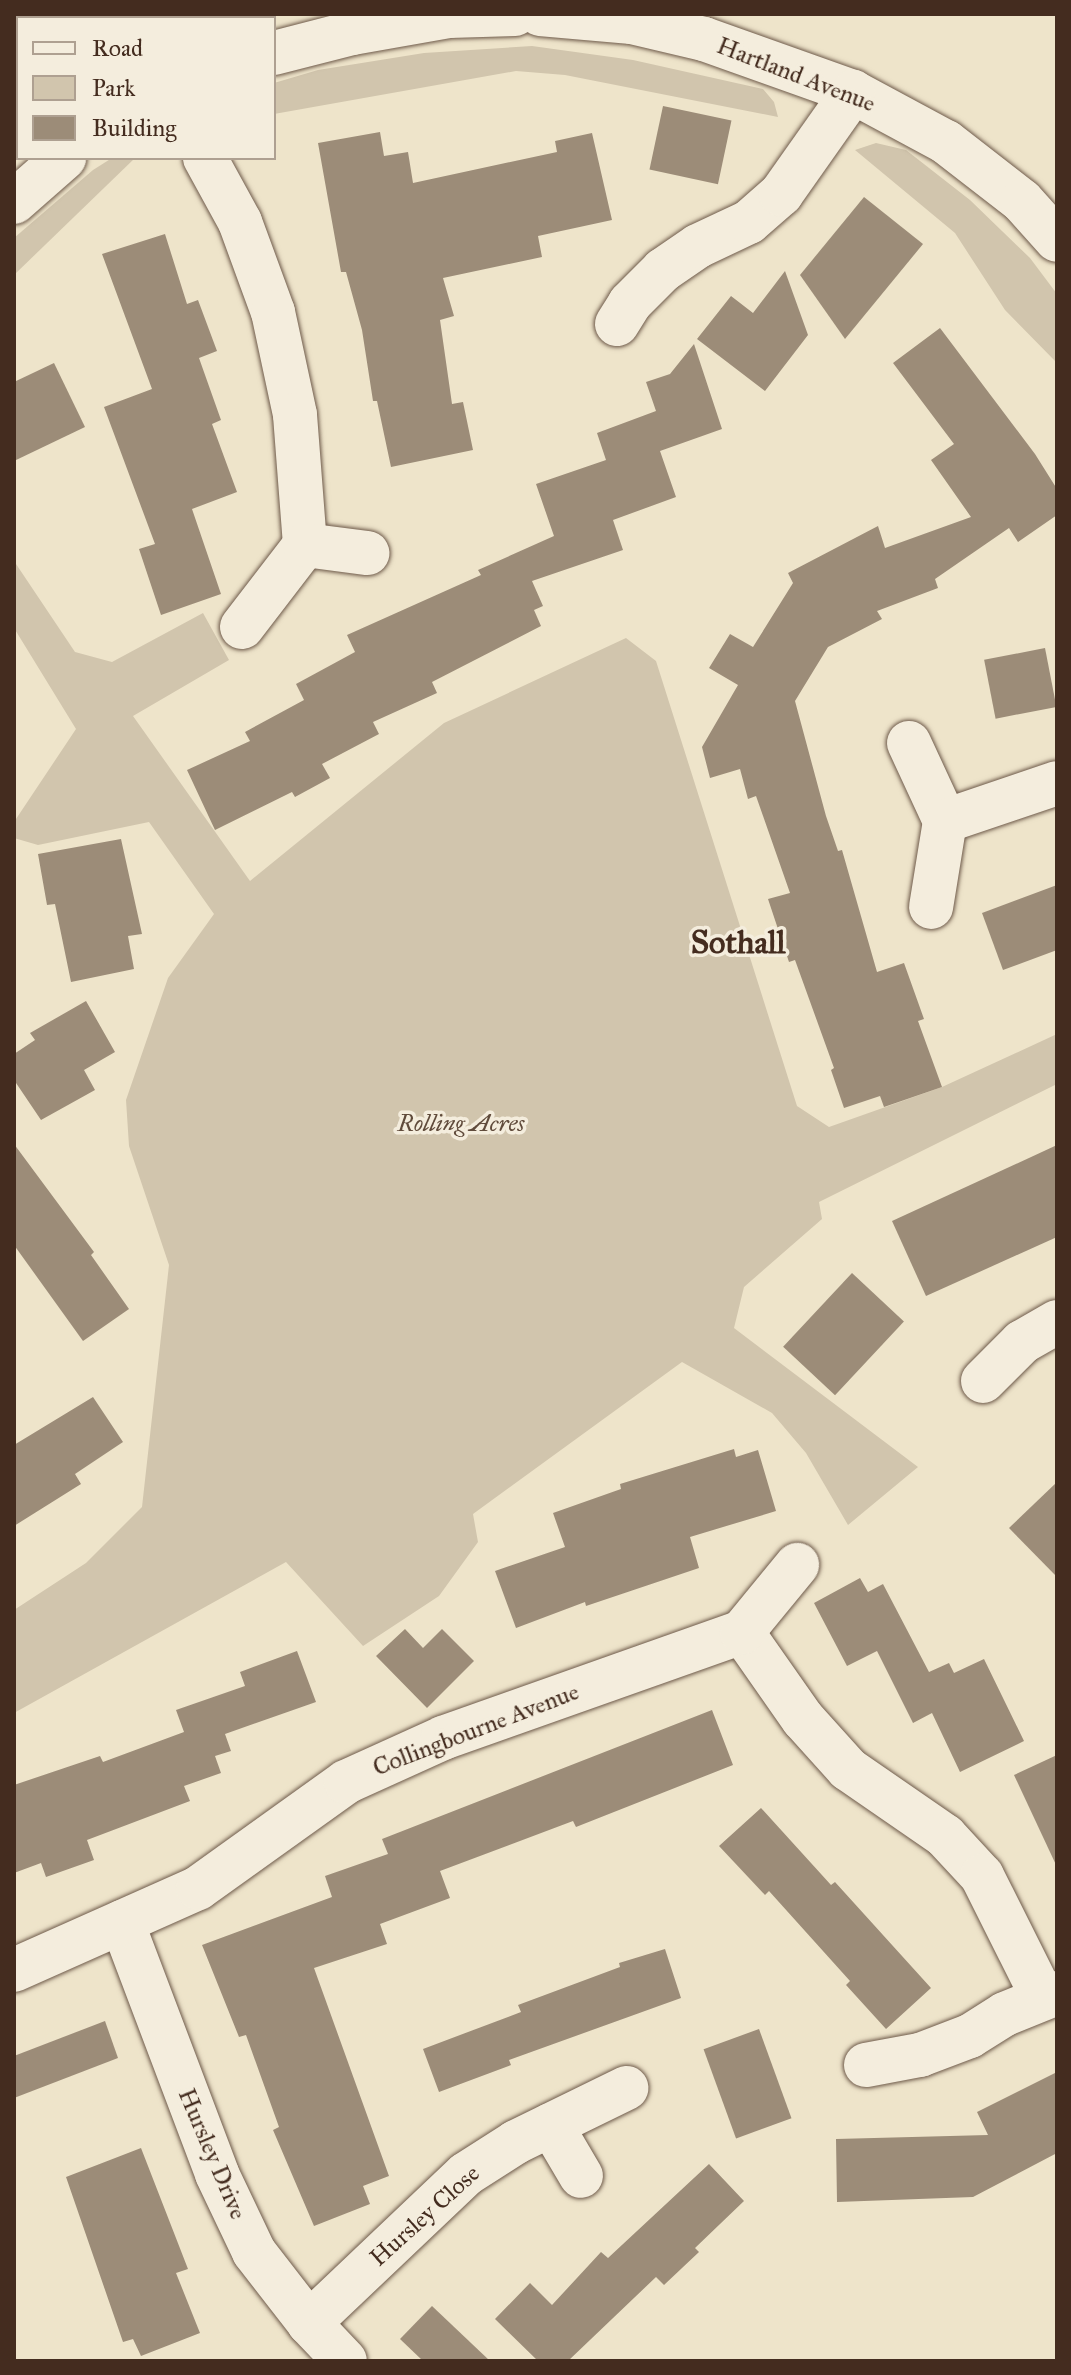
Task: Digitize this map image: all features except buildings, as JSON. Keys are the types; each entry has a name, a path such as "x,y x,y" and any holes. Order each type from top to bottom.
{"street":[{"path":"276,52 350,23 515,14"},
{"name":"Hartland Avenue","path":"540,14 708,26 853,92 946,142 1022,201 1057,240"},
{"path":"617,324 630,303 663,270 698,246 749,222 781,194 853,92"},
{"path":"14,202 62,160"},
{"path":"206,160 240,222 273,312 295,415 305,545 242,627"},
{"path":"305,545 367,553"},
{"path":"909,743 945,821 931,907"},
{"path":"945,821 1057,783"},
{"path":"983,1381 1022,1342 1056,1323"},
{"path":"797,1565 742,1632 803,1719 848,1769 945,1836 982,1876 1050,1996 1005,2014 970,2036 932,2051 866,2065"},
{"name":"Collingbourne Avenue","path":"14,1970 198,1888 346,1782 443,1738 742,1632"},
{"name":"Hursley Drive","path":"122,1922 217,2174 254,2252 309,2323 345,2361"},
{"name":"Hursley Close","path":"309,2323 466,2174 551,2125 626,2088"},
{"path":"551,2125 581,2176"}],"green space":[{"path":"532,46 633,60 763,89 774,102 778,117 565,75 516,71 276,114 276,82 318,70 424,53"},
{"path":"876,143 906,150 970,200 1030,258 1057,294 1057,363 1005,310 955,233 855,150"},
{"path":"109,160 133,160 14,275 14,238"},
{"name":"Rolling Acres","path":"14,561 75,652 112,662 203,613 229,660 133,716 250,881 444,723 626,638 656,661 797,1106 829,1127 942,1087 1057,1034 1057,1084 819,1202 822,1219 744,1287 734,1328 918,1467 848,1525 806,1453 772,1413 682,1362 473,1514 478,1542 439,1596 363,1646 286,1562 14,1713 14,1610 86,1563 142,1507 169,1265 129,1146 126,1100 168,978 214,914 149,822 38,845 14,838 14,822 76,729 14,628"}],"district":[{"name":"Sothall","path":"738,943"}]}
